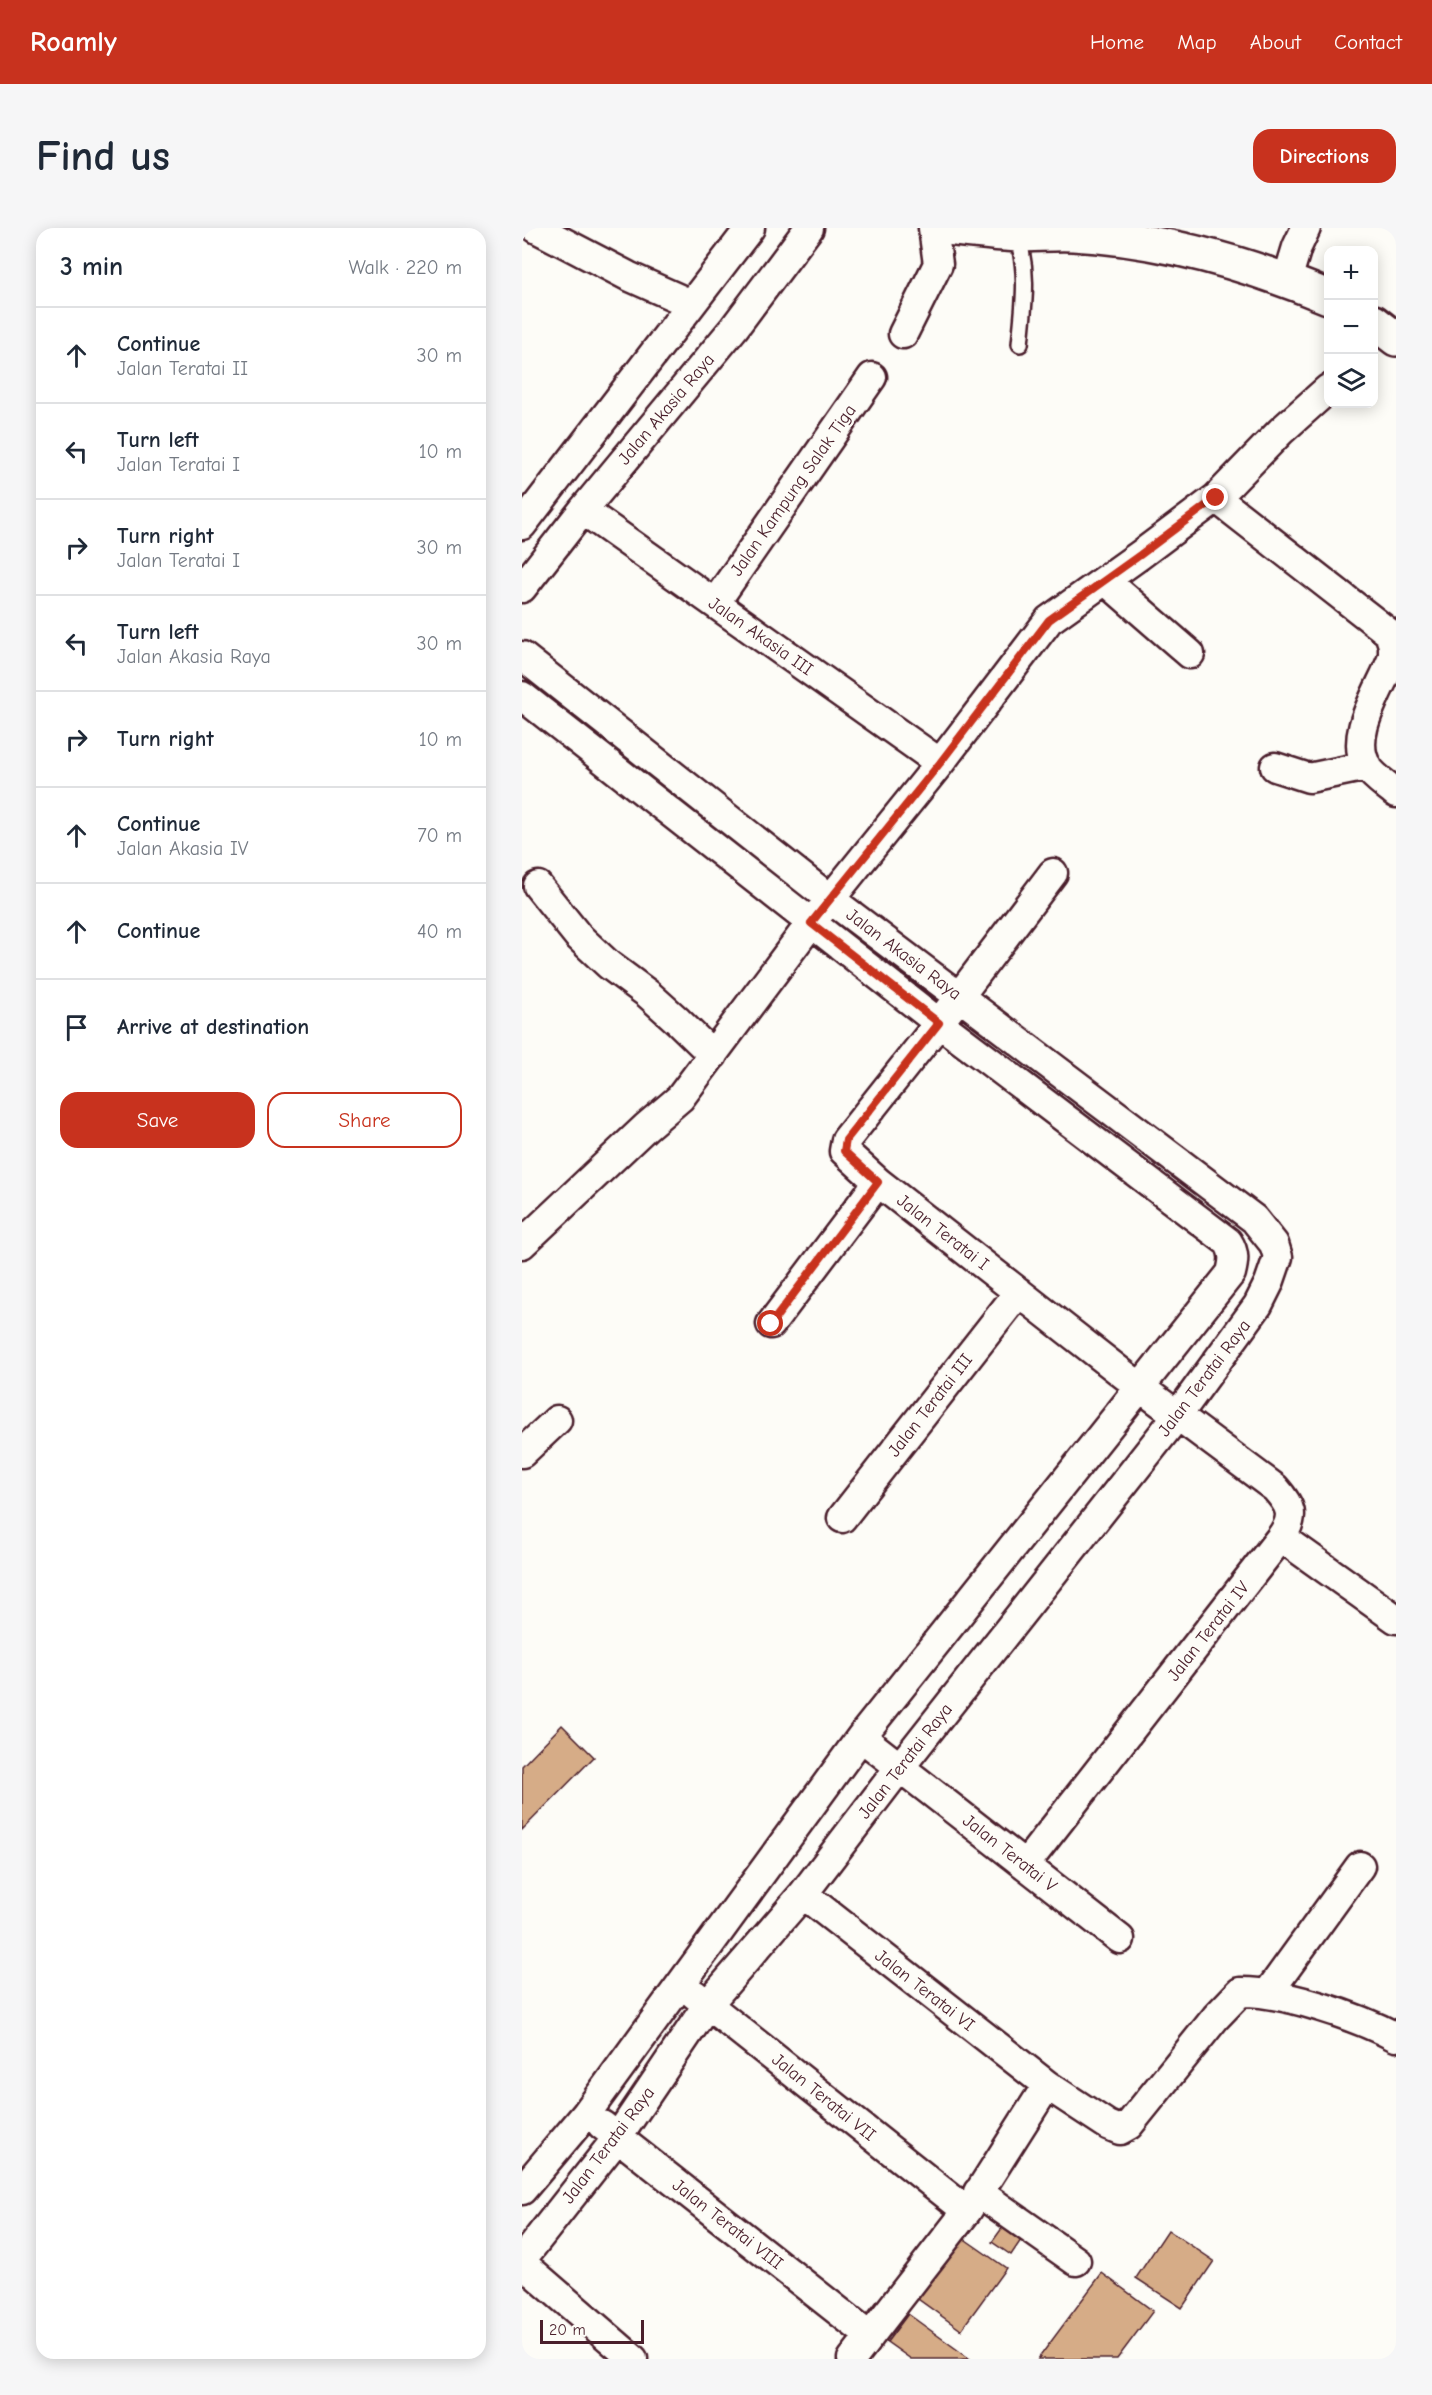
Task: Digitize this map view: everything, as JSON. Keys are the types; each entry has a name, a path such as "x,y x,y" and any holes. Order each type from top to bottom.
{"street":[{"path":"536,228 628,276 692,304"},
{"path":"522,525 750,228"},
{"name":"Jalan Akasia Raya","path":"526,576 734,328 809,228"},
{"path":"903,334 938,264 933,228"},
{"path":"946,228 1071,234 1156,244 1220,258 1324,295"},
{"path":"1287,280 1297,247 1306,228"},
{"name":"Jalan Kampung Salak Tiga","path":"715,603 872,376"},
{"path":"522,1244 680,1098 811,923 940,763 1049,620 1216,498 1281,431 1324,393"},
{"path":"1216,498 1389,633 1393,645 1393,657 1362,728 1361,746 1367,766 1396,794"},
{"name":"Jalan Akasia III","path":"583,510 940,763"},
{"path":"1105,580 1190,654"},
{"name":"Jalan Akasia Raya","path":"522,656 830,899 1254,1218 1274,1244 1278,1257"},
{"name":"Jalan Akasia Raya","path":"522,696 939,1023 1228,1242 1233,1250 1234,1261 1231,1274"},
{"path":"1275,767 1310,778 1367,766"},
{"path":"939,1023 1053,873"},
{"path":"538,886 578,936 609,965 663,1007 712,1055"},
{"name":"Jalan Teratai I","path":"939,1023 846,1140 844,1151 878,1182 1177,1416"},
{"path":"771,1324 878,1182"},
{"name":"Jalan Teratai Raya","path":"522,2261 618,2137 708,2004 803,1894 900,1767 1177,1416 1258,1305 1278,1257"},
{"name":"Jalan Teratai Raya","path":"522,2190 586,2114 861,1737 1231,1274"},
{"name":"Jalan Teratai III","path":"842,1518 1019,1292"},
{"name":"Jalan Teratai IV","path":"1025,1865 1289,1525 1290,1514 1287,1501 1275,1488 1177,1416"},
{"path":"522,1453 557,1420"},
{"path":"1281,1537 1396,1619"},
{"name":"Jalan Teratai V","path":"861,1737 1120,1939"},
{"path":"1360,1866 1268,1993 1323,2009 1396,2037"},
{"name":"Jalan Teratai VI","path":"803,1894 1047,2085 1108,2125 1120,2130 1125,2129 1235,1996 1240,1992 1268,1993"},
{"name":"Jalan Teratai VII","path":"680,1984 972,2202 1076,2261"},
{"path":"852,2359 972,2202 1047,2085"},
{"name":"Jalan Teratai VIII","path":"586,2114 870,2336"},
{"path":"522,2261 633,2359"}],"lane":[{"path":"1017,231 1025,260 1025,295 1020,344"}],"building":[{"path":"562,1725 594,1757 522,1830 522,1766"},
{"path":"1005,2224 1023,2237 1011,2255 992,2242"},
{"path":"1168,2230 1214,2261 1182,2308 1136,2278"},
{"path":"963,2238 1006,2268 961,2330 918,2299"},
{"path":"1102,2273 1153,2311 1117,2359 1038,2359"},
{"path":"908,2314 970,2359 911,2359 887,2342"}],"route":[{"path":"771,1324 878,1182 844,1151 846,1140 939,1023 811,923 940,763 1049,620 1216,498"}]}
